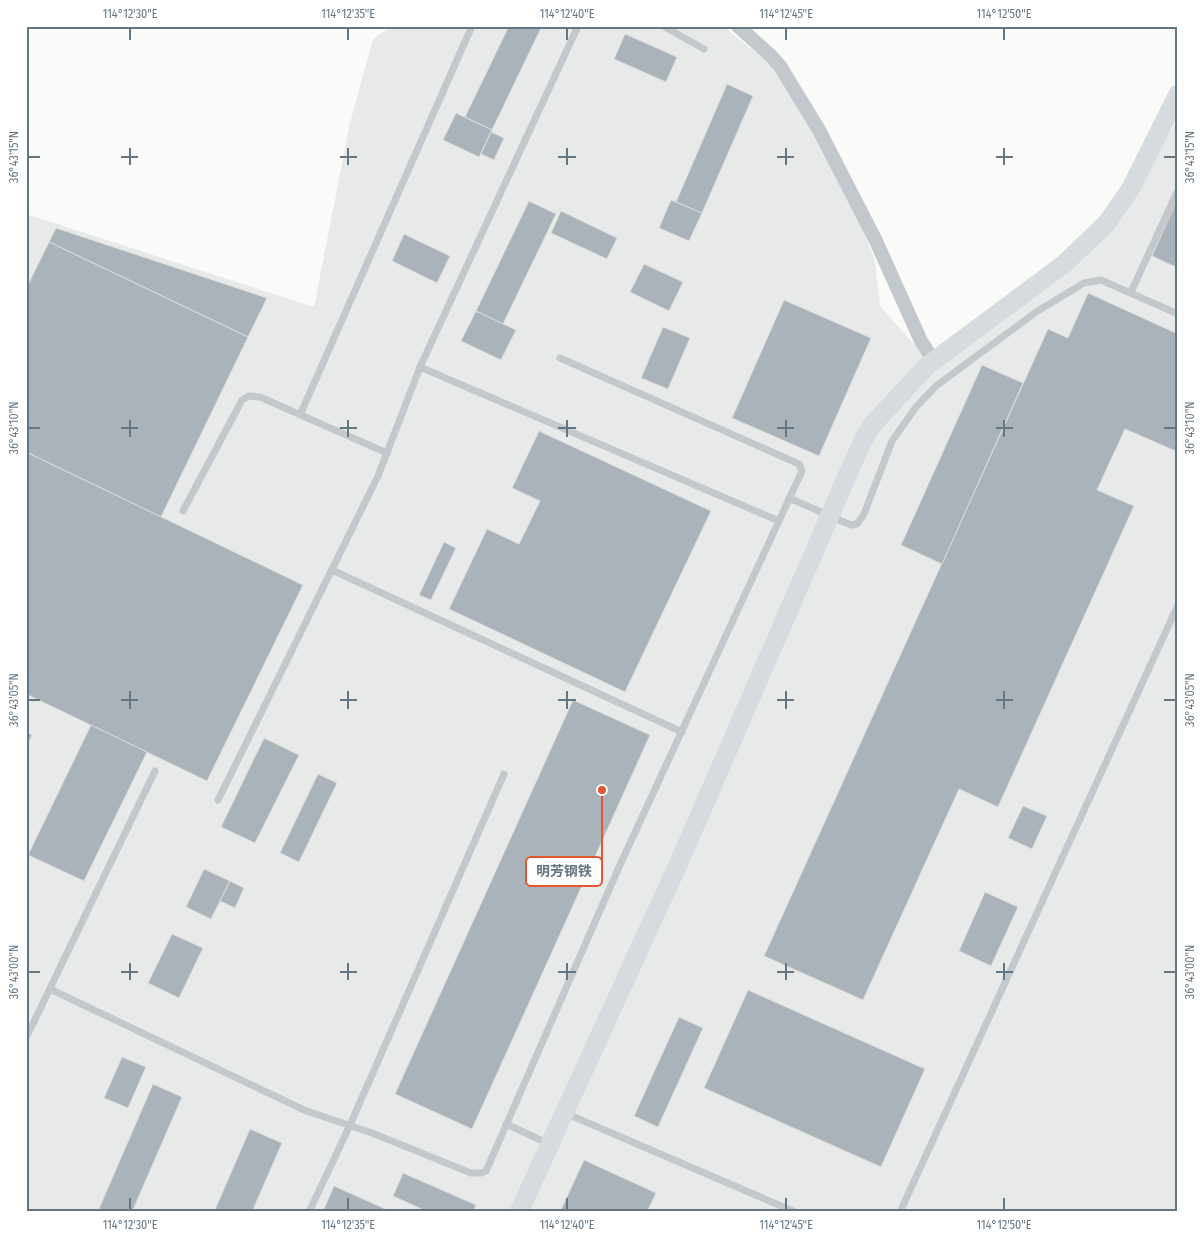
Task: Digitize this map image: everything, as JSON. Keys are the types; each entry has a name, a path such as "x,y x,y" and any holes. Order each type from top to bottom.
{"street":[{"path":"738,26 780,66 819,130 876,241 921,341 934,361"},
{"path":"519,1212 685,849 869,430 900,393 934,361 1064,264 1108,223 1131,188 1178,94"}],"lane":[{"path":"300,415 472,26"},
{"path":"218,800 378,476 420,367 578,26"},
{"path":"663,26 704,49"},
{"path":"1131,292 1178,190"},
{"path":"790,498 851,525 857,524 864,514 892,441 916,407 936,386 1036,312 1084,283 1100,280 1178,314"},
{"path":"50,989 304,1110 350,1125 470,1173 481,1174 486,1170 619,867 802,471 799,464 560,358"},
{"path":"420,367 779,522"},
{"path":"183,511 242,400 249,396 260,396 387,453"},
{"path":"332,570 682,732"},
{"path":"900,1212 1178,605"},
{"path":"26,1038 155,771"},
{"path":"309,1212 350,1125 504,774"},
{"path":"565,1112 795,1212"},
{"path":"506,1124 550,1144"}],"shaded area":[{"path":"391,26 723,26 775,68 834,168 858,218 875,260 880,306 935,368 1119,219 1178,118 1178,1212 26,1212 26,214 314,307 350,123 373,39"}],"building":[{"path":"509,26 542,26 492,130 465,117"},
{"path":"625,34 677,57 666,82 614,59"},
{"path":"727,84 753,96 702,213 676,202"},
{"path":"456,113 492,130 479,157 443,140"},
{"path":"491,132 504,138 494,160 481,154"},
{"path":"1178,198 1178,268 1152,256"},
{"path":"671,200 702,213 689,241 659,228"},
{"path":"529,201 556,214 503,324 476,311"},
{"path":"561,211 617,238 607,259 551,233"},
{"path":"56,228 267,298 248,337 49,242"},
{"path":"404,234 450,256 437,283 392,261"},
{"path":"49,242 248,337 161,517 26,452 26,289"},
{"path":"644,264 683,282 669,311 630,292"},
{"path":"1088,293 1178,334 1178,452 1125,429 1097,490 1134,506 998,807 959,789 863,1000 764,956 1048,329 1068,338"},
{"path":"784,300 871,338 819,456 732,418"},
{"path":"476,311 516,330 501,360 461,341"},
{"path":"663,327 690,338 668,389 641,378"},
{"path":"982,365 1023,383 942,564 901,545"},
{"path":"539,431 711,511 625,692 449,609 487,529 519,544 540,501 512,488"},
{"path":"26,452 303,585 207,781 26,694"},
{"path":"444,542 456,548 431,600 419,595"},
{"path":"573,700 650,735 472,1129 395,1094"},
{"path":"91,725 147,752 84,881 28,855"},
{"path":"26,732 32,735 26,747"},
{"path":"264,738 299,755 255,843 221,827"},
{"path":"318,774 337,783 299,862 280,853"},
{"path":"1023,806 1047,816 1032,849 1008,838"},
{"path":"204,869 230,881 211,919 186,907"},
{"path":"230,881 244,888 235,908 220,901"},
{"path":"985,892 1018,907 991,966 959,951"},
{"path":"172,934 203,948 179,998 148,983"},
{"path":"748,990 925,1069 881,1167 704,1088"},
{"path":"679,1017 703,1028 658,1127 634,1116"},
{"path":"122,1057 146,1067 128,1108 104,1098"},
{"path":"153,1084 182,1097 132,1212 98,1211"},
{"path":"250,1129 282,1143 252,1212 214,1212"},
{"path":"584,1160 656,1193 647,1212 560,1212"},
{"path":"403,1173 476,1205 473,1212 428,1212 393,1196"},
{"path":"334,1186 392,1212 330,1212 324,1209"}],"place":[{"name":"明芳钢铁","path":"602,790"}]}
